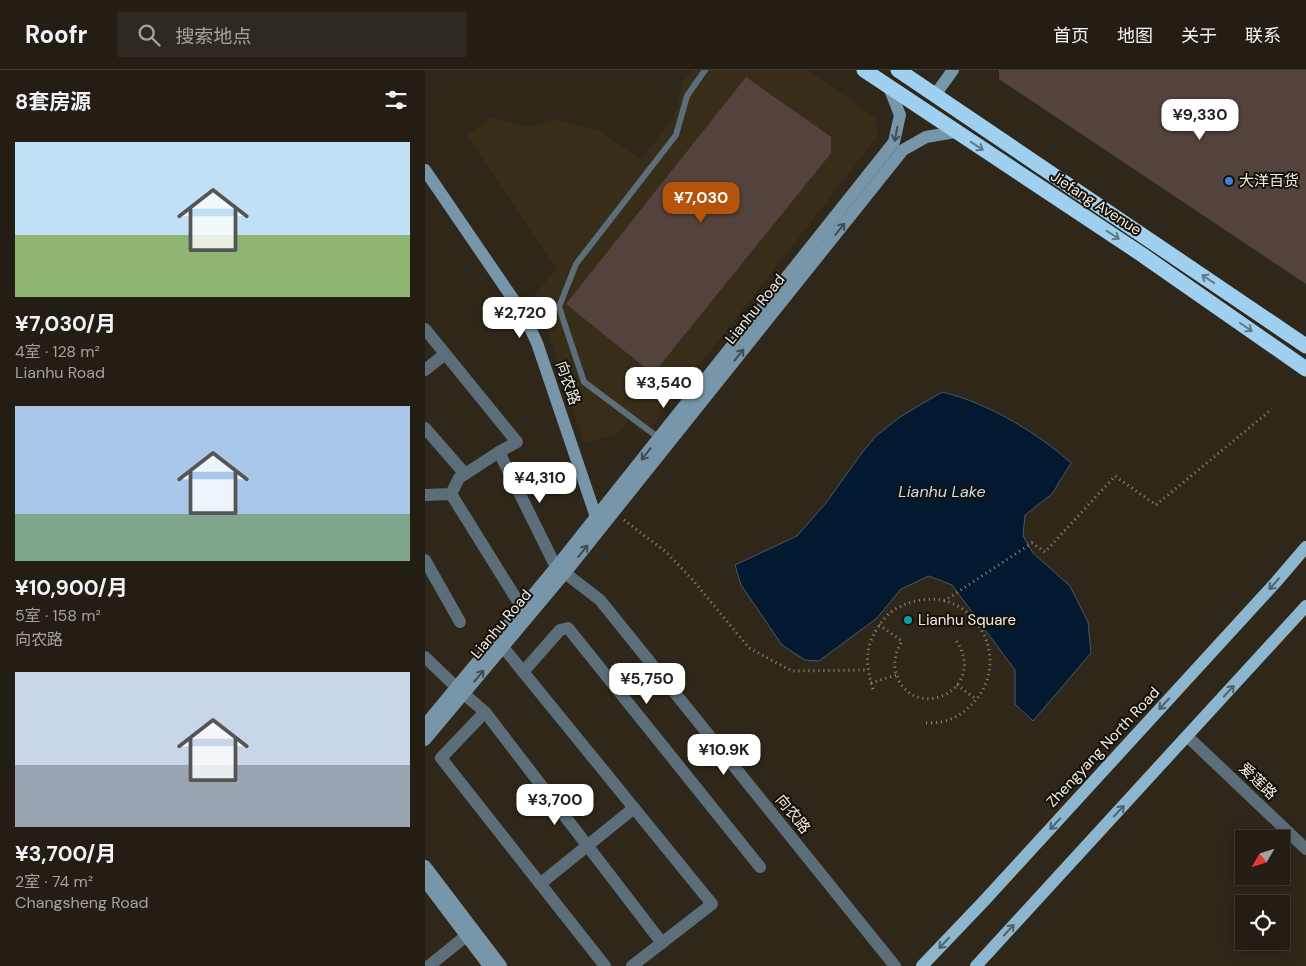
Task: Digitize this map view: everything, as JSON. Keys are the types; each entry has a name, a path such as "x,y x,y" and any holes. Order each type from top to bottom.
{"highway":[{"name":"Jiefang Avenue","path":"863,70 1141,254 1306,369"},
{"name":"Jiefang Avenue","path":"898,70 1306,346"}],"main road":[{"name":"Zhengyang North Road","path":"922,966 1077,800 1306,548"},
{"path":"976,966 1306,606"}],"street":[{"path":"935,95 953,70"},
{"name":"Lianhu Road","path":"425,725 503,647 561,570 596,517 895,142 900,115 889,87"},
{"name":"Lianhu Road","path":"425,740 522,608 561,570 613,512 903,150 926,137 955,132"},
{"name":"向农路","path":"425,170 524,315 537,343 596,517"},
{"path":"425,329 517,442 459,478 451,494"},
{"path":"425,370 445,354"},
{"path":"425,428 465,474"},
{"path":"499,452 561,570"},
{"path":"425,495 451,494"},
{"path":"451,494 522,608"},
{"path":"425,560 460,622"},
{"name":"向农路","path":"561,570 600,600 895,966"},
{"path":"523,672 560,630 568,628 760,867"},
{"path":"503,647 712,904 632,966"},
{"path":"425,657 485,712 662,942"},
{"path":"485,712 441,758 605,966"},
{"name":"爱莲路","path":"1187,736 1306,849"},
{"path":"540,884 634,808"},
{"path":"425,866 501,966"},
{"path":"425,881 489,966"},
{"path":"429,966 466,936"}],"lane":[{"path":"659,438 584,382 559,308 576,264 676,135 687,96 705,70"},
{"path":"524,315 559,308"}],"path":[{"path":"944,601 1032,544 1045,552 1115,476 1156,505 1272,409"},
{"path":"613,512 666,552 692,578 749,648 792,671 867,670"},
{"path":"873,689 867,670 867,650 874,630 887,615 904,604 924,599 944,601 963,609 978,623 987,642 991,662 987,682 977,700 962,714 943,722 922,723"},
{"path":"879,625 902,641 896,652 894,664 896,675 910,693 921,698 932,699 943,696 957,685 964,671 965,659 955,638"},
{"path":"871,683 896,675"},
{"path":"957,685 977,700"}],"shaded area":[{"path":"692,70 808,70 876,118 878,136 645,435 628,421 617,434 584,443 535,294 557,269 467,136 490,118 530,127 553,119 599,131 641,159 674,117 682,83"}],"water":[{"name":"Lianhu Lake","path":"942,392 976,403 1011,420 1043,441 1071,463 1052,494 1025,515 1023,536 1033,553 1070,586 1088,622 1091,653 1033,721 1015,704 1015,670 952,585 929,576 901,589 877,618 819,661 805,660 782,645 741,585 735,565 797,536 826,503 876,436 900,417"}],"building":[{"name":"大洋百货","path":"999,70 1306,70 1306,284 999,79"},
{"path":"746,77 831,137 831,153 653,374 566,304"}],"place":[{"name":"大洋百货","path":"1229,181"},
{"name":"Lianhu Square","path":"908,620"}]}
